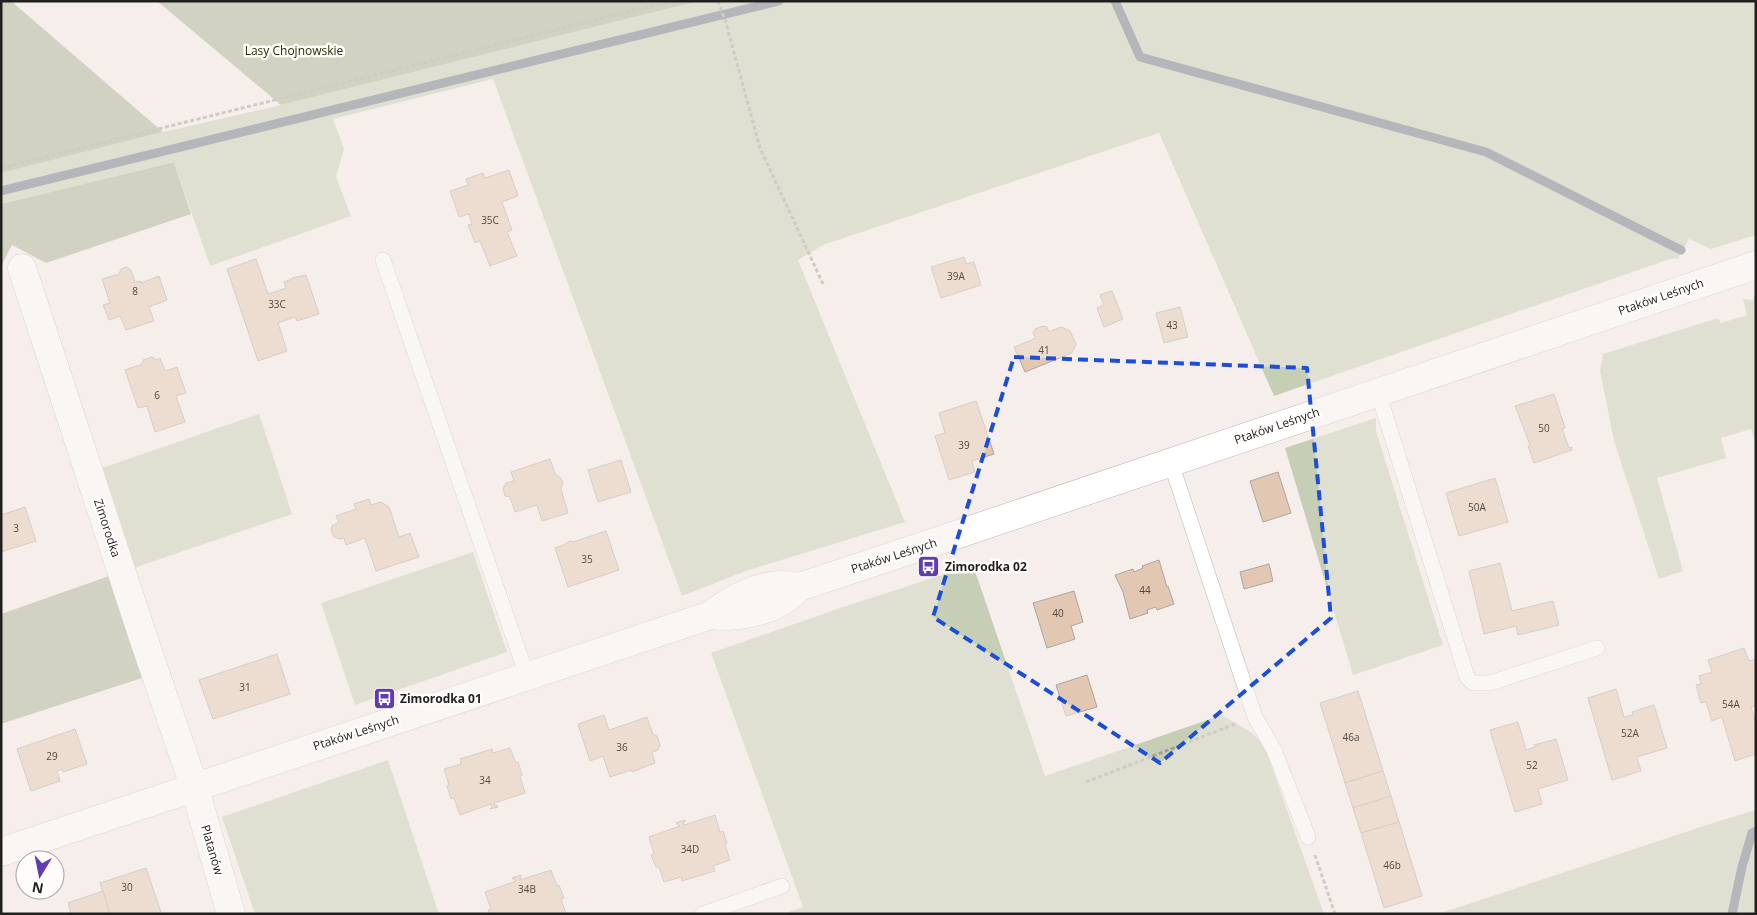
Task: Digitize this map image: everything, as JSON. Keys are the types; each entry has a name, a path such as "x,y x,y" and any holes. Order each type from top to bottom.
{"street":[{"name":"Ptaków Leśnych","path":"1,852 711,615 738,597 773,584 786,583 799,587 1756,265"},
{"name":"Zimorodka","path":"22,268 194,786"},
{"name":"Platanów","path":"194,786 231,914"}],"lane":[{"path":"383,260 527,676"},
{"path":"1378,392 1467,677 1473,683 1490,683 1597,648"},
{"path":"1171,463 1255,717 1274,750 1308,837"},
{"path":"703,914 782,886"}],"path":[{"path":"1,168 673,1"},
{"path":"718,3 726,23 760,148 823,284"},
{"path":"1086,782 1255,717"},
{"path":"1308,837 1335,914"}],"highlighted area":[{"path":"1014,357 1307,368 1331,618 1160,763 933,617"}],"green space":[{"path":"1,1 11,1 163,132 1,173"},
{"name":"Lasy Chojnowskie","path":"157,1 699,1 281,105"},
{"path":"699,1 1756,1 1756,235 1711,249 1689,239 1678,259 1673,258 1274,396 1159,133 823,245 798,260 905,522 746,571 682,596 493,79 333,119 344,149 336,177 351,216 210,266 174,162 1,204 1,173"},
{"path":"174,162 191,214 46,263 12,245 1,266 1,204"},
{"path":"1756,290 1756,445 1751,429 1721,438 1726,458 1657,478 1683,571 1659,579 1614,441 1600,371 1603,354 1718,318 1721,323 1747,315 1743,299 1753,300"},
{"path":"259,414 292,514 131,569 99,469"},
{"path":"1376,418 1376,431 1443,645 1353,675 1285,448"},
{"path":"473,552 507,652 355,705 321,603"},
{"path":"973,565 1045,776 1222,715 1252,733 1264,745 1324,914 783,914 803,907 711,653 840,608"},
{"path":"112,575 145,677 1,724 1,614"},
{"path":"388,760 439,914 255,914 222,817"},
{"path":"1756,810 1756,914 1438,914 1719,821"}],"building":[{"path":"509,170 518,196 502,202 512,230 507,232 517,256 490,266 480,241 475,243 468,225 472,224 469,214 459,217 450,191 468,185 466,179 483,173 485,178"},
{"path":"964,257 966,264 974,262 981,285 941,298 931,267"},
{"path":"256,259 268,294 286,288 284,282 292,278 306,275 319,314 297,321 295,317 278,323 287,351 258,361 227,269"},
{"path":"126,267 131,270 135,282 140,281 141,283 159,276 167,300 149,307 154,321 126,330 120,316 109,320 103,305 110,303 102,279 119,274 121,269"},
{"path":"1112,291 1123,319 1104,327 1097,308 1104,305 1100,295"},
{"path":"1180,307 1188,337 1164,343 1156,313"},
{"path":"1043,326 1047,327 1049,332 1061,327 1070,331 1076,344 1072,353 1025,372 1014,347 1036,338 1033,333 1035,329"},
{"path":"152,357 157,360 160,358 165,371 177,367 186,393 176,396 185,422 155,432 147,406 138,408 125,370 142,364 143,360"},
{"path":"1554,394 1565,428 1562,429 1569,448 1572,447 1572,450 1534,463 1528,446 1530,445 1515,406"},
{"path":"976,401 994,454 972,461 975,472 949,480 935,436 945,433 939,413"},
{"path":"550,459 555,474 561,478 563,483 561,489 568,513 542,521 537,505 515,512 510,497 505,496 503,489 506,483 514,481 511,472"},
{"path":"621,460 631,492 598,502 588,470"},
{"path":"1278,472 1291,513 1263,522 1250,481"},
{"path":"1495,478 1508,522 1459,536 1446,493"},
{"path":"369,499 371,505 381,502 389,507 399,537 410,533 419,557 376,571 365,538 346,545 344,538 334,537 331,530 332,526 339,522 336,516 356,509 354,504"},
{"path":"25,507 36,541 1,552 1,515"},
{"path":"606,531 619,570 568,587 555,548 570,541 573,542"},
{"path":"1159,560 1174,604 1157,610 1156,607 1147,610 1148,613 1130,619 1123,592 1115,575 1133,569 1134,572 1143,568 1142,566"},
{"path":"1500,563 1512,611 1553,601 1559,625 1518,635 1516,626 1484,634 1469,571"},
{"path":"1269,564 1273,581 1244,589 1240,572"},
{"path":"1074,591 1083,622 1071,626 1075,639 1047,648 1033,603"},
{"path":"1744,648 1749,661 1756,659 1756,706 1751,707 1756,724 1756,754 1735,761 1722,717 1712,721 1706,702 1701,703 1696,685 1701,684 1699,676 1712,672 1708,660"},
{"path":"277,654 290,694 213,719 199,680"},
{"path":"1087,675 1097,707 1066,716 1056,685"},
{"path":"1616,689 1624,717 1633,715 1632,712 1654,705 1667,748 1637,757 1641,771 1612,780 1588,698"},
{"path":"1358,691 1383,771 1345,783 1320,703"},
{"path":"604,715 609,730 647,717 653,734 657,736 660,745 658,750 652,752 655,763 632,772 631,770 610,777 603,756 590,761 578,724"},
{"path":"1518,722 1526,750 1535,747 1534,745 1556,739 1568,780 1538,789 1542,804 1515,812 1490,730"},
{"path":"75,729 87,764 63,772 62,769 57,771 60,781 31,791 17,749"},
{"path":"510,748 516,763 518,762 525,793 494,803 498,807 490,809 492,807 491,804 460,815 454,798 451,799 444,769 461,764 460,759 492,749 493,753"},
{"path":"1383,771 1391,796 1353,808 1345,783"},
{"path":"1391,796 1399,822 1361,833 1353,808"},
{"path":"715,815 720,832 723,831 727,843 725,844 730,860 713,866 715,871 682,881 681,877 664,882 659,867 656,867 651,855 654,854 649,837 680,826 676,823 685,820 683,822 684,825"},
{"path":"1399,822 1422,896 1384,908 1361,833"},
{"path":"146,868 161,912 155,914 110,914 100,883"},
{"path":"551,870 564,898 561,899 566,914 489,914 488,910 491,909 485,892 516,881 512,878 521,875 520,880"},
{"path":"103,891 110,914 71,914 68,903"}],"waterway":[{"path":"1,191 779,1"},
{"path":"1115,1 1140,57 1486,152 1681,250"},
{"path":"1732,914 1742,867 1752,833 1756,831"}],"place":[{"name":"Zimorodka 02","path":"929,567"},
{"name":"Zimorodka 01","path":"384,699"}]}
